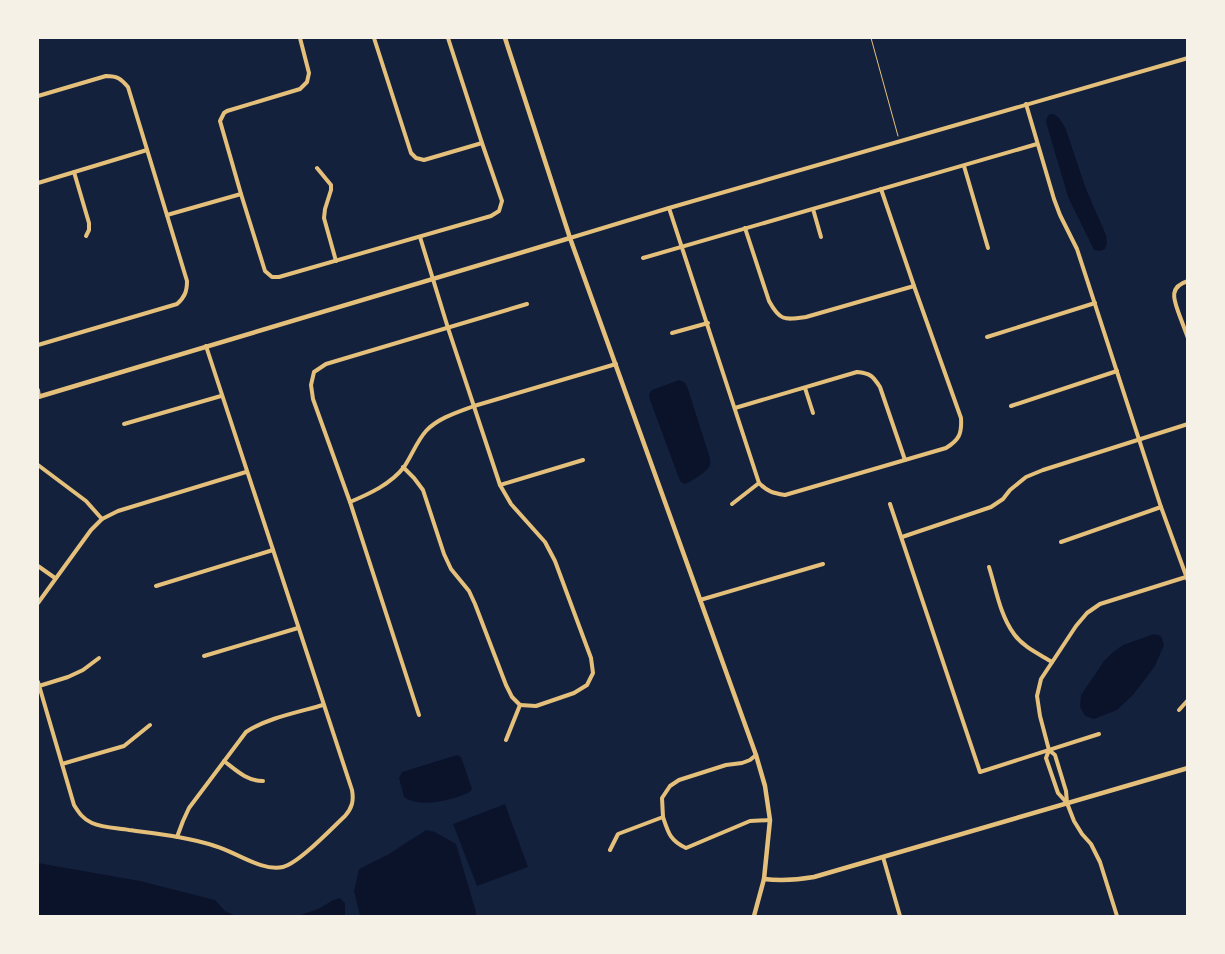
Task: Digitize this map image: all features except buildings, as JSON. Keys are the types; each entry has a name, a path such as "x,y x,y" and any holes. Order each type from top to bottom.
{"street":[{"path":"300,38 309,73 307,82 300,89 224,113 220,121 265,270 272,277 279,278 491,216 499,211 502,201 448,38"},
{"path":"374,38 411,153 416,158 424,160 482,143"},
{"path":"505,38 570,238 756,755 765,786 770,820 764,879 754,916"},
{"path":"38,390 38,397 670,208 1188,58"},
{"path":"38,96 106,76 114,76 122,80 128,87 187,281 184,297 177,304 38,345"},
{"path":"1026,104 1054,199 1077,249 1161,507 1187,579 1100,604 1087,613 1076,626 1041,679 1037,696 1049,750 1055,755 1066,791 1067,803 1074,821 1091,844 1100,862 1117,916"},
{"path":"643,258 682,245 1037,144"},
{"path":"38,183 147,150"},
{"path":"964,166 988,248"},
{"path":"317,168 331,185 324,218 336,261"},
{"path":"74,172 89,223 89,230 86,236"},
{"path":"670,208 759,483 773,494 785,495 946,448 956,442 962,430 961,418 881,189"},
{"path":"167,216 241,194"},
{"path":"813,209 821,237"},
{"path":"745,228 769,301 776,312 783,318 806,317 914,286"},
{"path":"403,467 423,490 444,554 451,569 469,591 512,697 520,705 536,706 574,693 587,685 593,673 591,658 555,560 545,542 511,504 500,485 420,237"},
{"path":"1188,281 1181,283 1175,289 1174,297 1188,338"},
{"path":"987,337 1095,303"},
{"path":"419,715 350,502 313,399 311,385 314,372 326,364 527,304"},
{"path":"672,333 708,323"},
{"path":"99,658 83,670 68,677 38,684 74,805 81,817 105,827 178,837 217,846 268,867 283,867 295,862 345,816 350,809 353,799 352,790 206,346"},
{"path":"350,502 369,494 387,482 403,467 427,430 456,412 616,364"},
{"path":"1011,406 1117,371"},
{"path":"735,408 857,372 866,372 874,378 880,387 905,460"},
{"path":"805,388 812,413"},
{"path":"124,424 221,396"},
{"path":"902,537 991,508 1026,477 1043,470 1188,424"},
{"path":"500,485 584,460"},
{"path":"38,464 86,501 102,519"},
{"path":"38,603 91,530 102,519 118,511 246,472"},
{"path":"732,504 759,483"},
{"path":"890,504 980,772 1099,734"},
{"path":"1061,542 1161,507"},
{"path":"156,586 273,550"},
{"path":"700,600 823,564"},
{"path":"38,566 55,578"},
{"path":"988,567 1004,616 1014,635 1028,648 1052,662"},
{"path":"204,656 298,628"},
{"path":"1179,710 1188,700"},
{"path":"178,837 189,808 246,732 256,726 323,705"},
{"path":"506,740 520,705"},
{"path":"62,764 124,746 150,725"},
{"path":"1049,750 1046,758 1058,794 1067,803"},
{"path":"756,755 742,764 726,765 679,780 670,786 662,798 663,817 668,832 677,844 686,848 750,820 770,820"},
{"path":"224,761 245,776 255,781 263,781"},
{"path":"764,879 798,880 814,877 1188,768"},
{"path":"610,850 618,834 663,817"},
{"path":"883,857 900,916"}],"path":[{"path":"871,38 900,142"}],"water":[{"path":"1050,114 1054,114 1059,118 1065,127 1086,189 1106,235 1107,243 1105,249 1100,251 1094,250 1068,197 1046,122"},
{"path":"679,380 687,386 710,458 710,466 705,472 684,484 680,481 649,394 652,390"},
{"path":"1154,634 1161,636 1164,645 1155,666 1133,695 1117,710 1094,719 1085,716 1080,707 1081,695 1104,661 1123,645"},
{"path":"457,755 461,757 472,789 470,792 455,798 428,803 411,801 404,797 399,778 402,772"},
{"path":"505,804 528,867 477,886 453,824"},
{"path":"426,830 435,832 456,844 476,916 360,916 354,891 359,869 389,854"},
{"path":"38,863 140,881 215,900 225,911 236,916 38,916"},
{"path":"340,898 345,903 345,916 298,916 320,908"}]}
